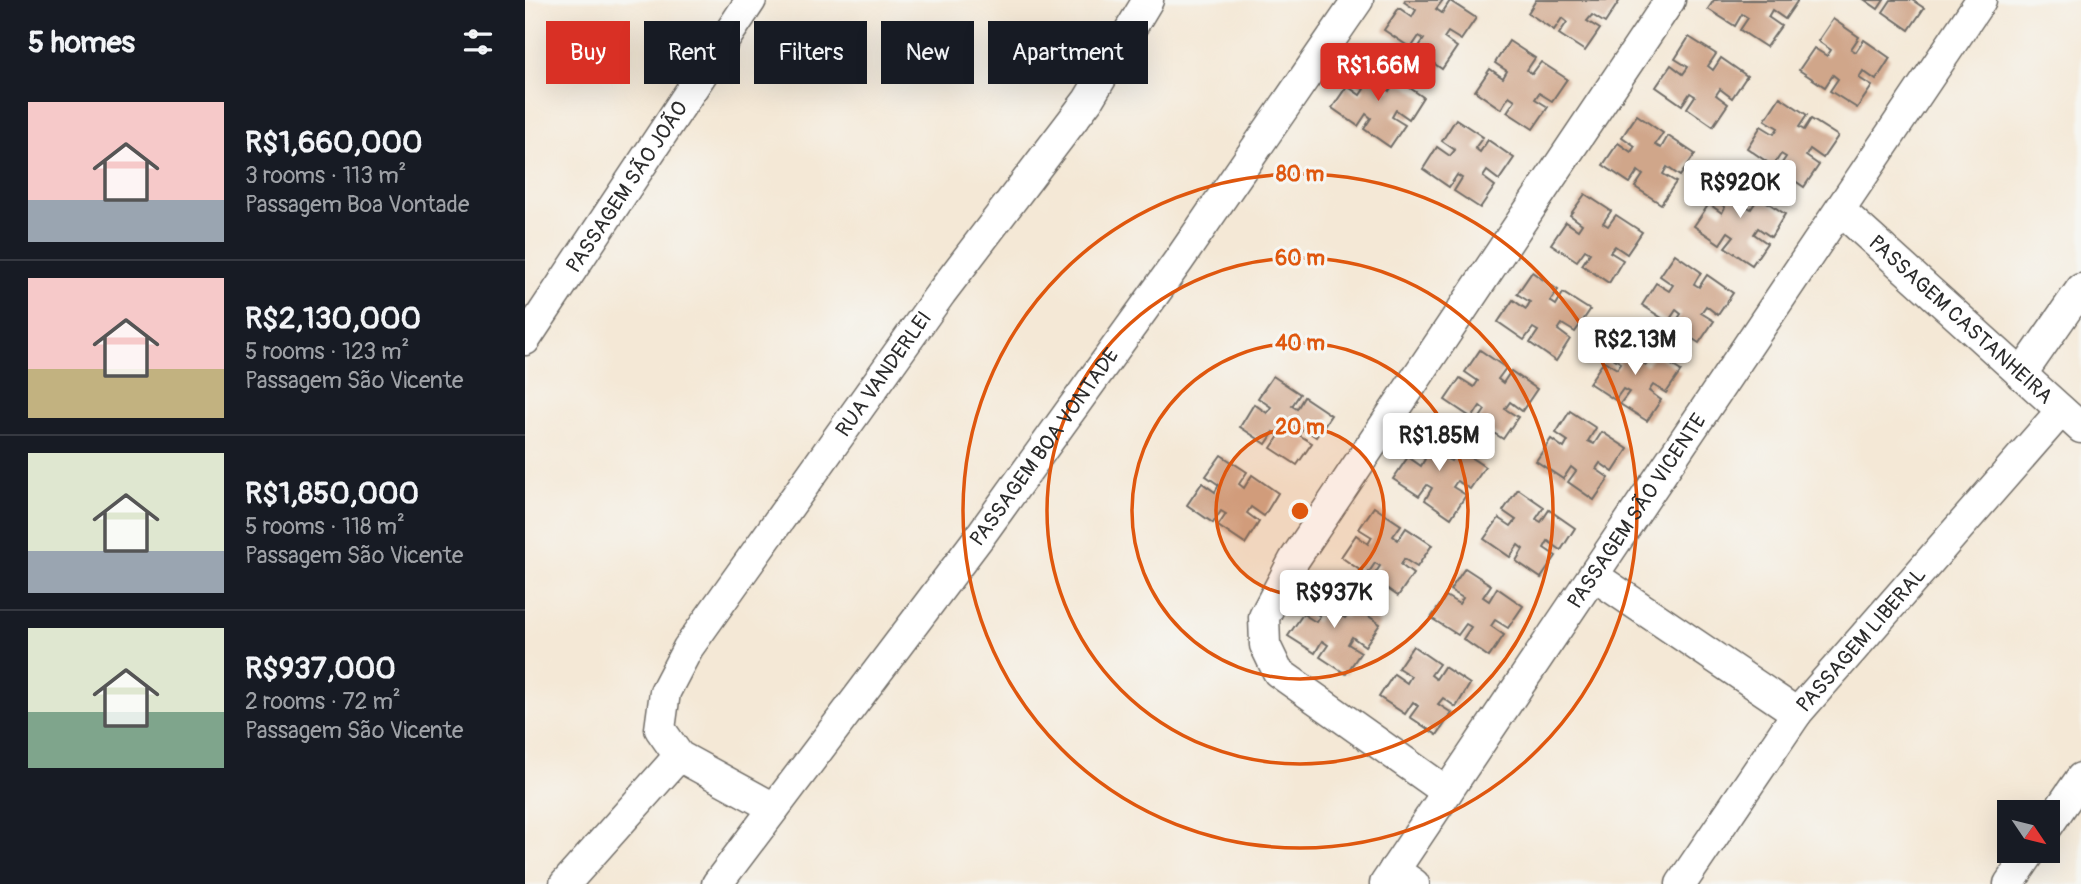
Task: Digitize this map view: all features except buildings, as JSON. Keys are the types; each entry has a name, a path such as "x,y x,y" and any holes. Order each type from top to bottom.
{"street":[{"name":"PASSAGEM SÃO JOÃO","path":"525,340 751,0"},
{"name":"RUA VANDERLEI","path":"774,808 679,756 660,729 665,692 688,648 941,293 1088,100 1148,0"},
{"name":"PASSAGEM BOA VONTADE","path":"717,884 980,536 1179,260 1358,0"},
{"path":"1447,792 1278,672 1265,645 1264,617 1294,560 1669,0"},
{"name":"PASSAGEM SÃO VICENTE","path":"1398,879 1447,792 1981,0"},
{"name":"PASSAGEM CASTANHEIRA","path":"1840,210 2071,420"},
{"path":"2021,375 2081,289"},
{"name":"PASSAGEM LIBERAL","path":"1681,884 1797,713 2071,420"},
{"path":"1594,576 1797,713"},
{"path":"565,884 679,756"},
{"path":"2060,808 2081,778"},
{"path":"2009,884 2023,863"}]}
